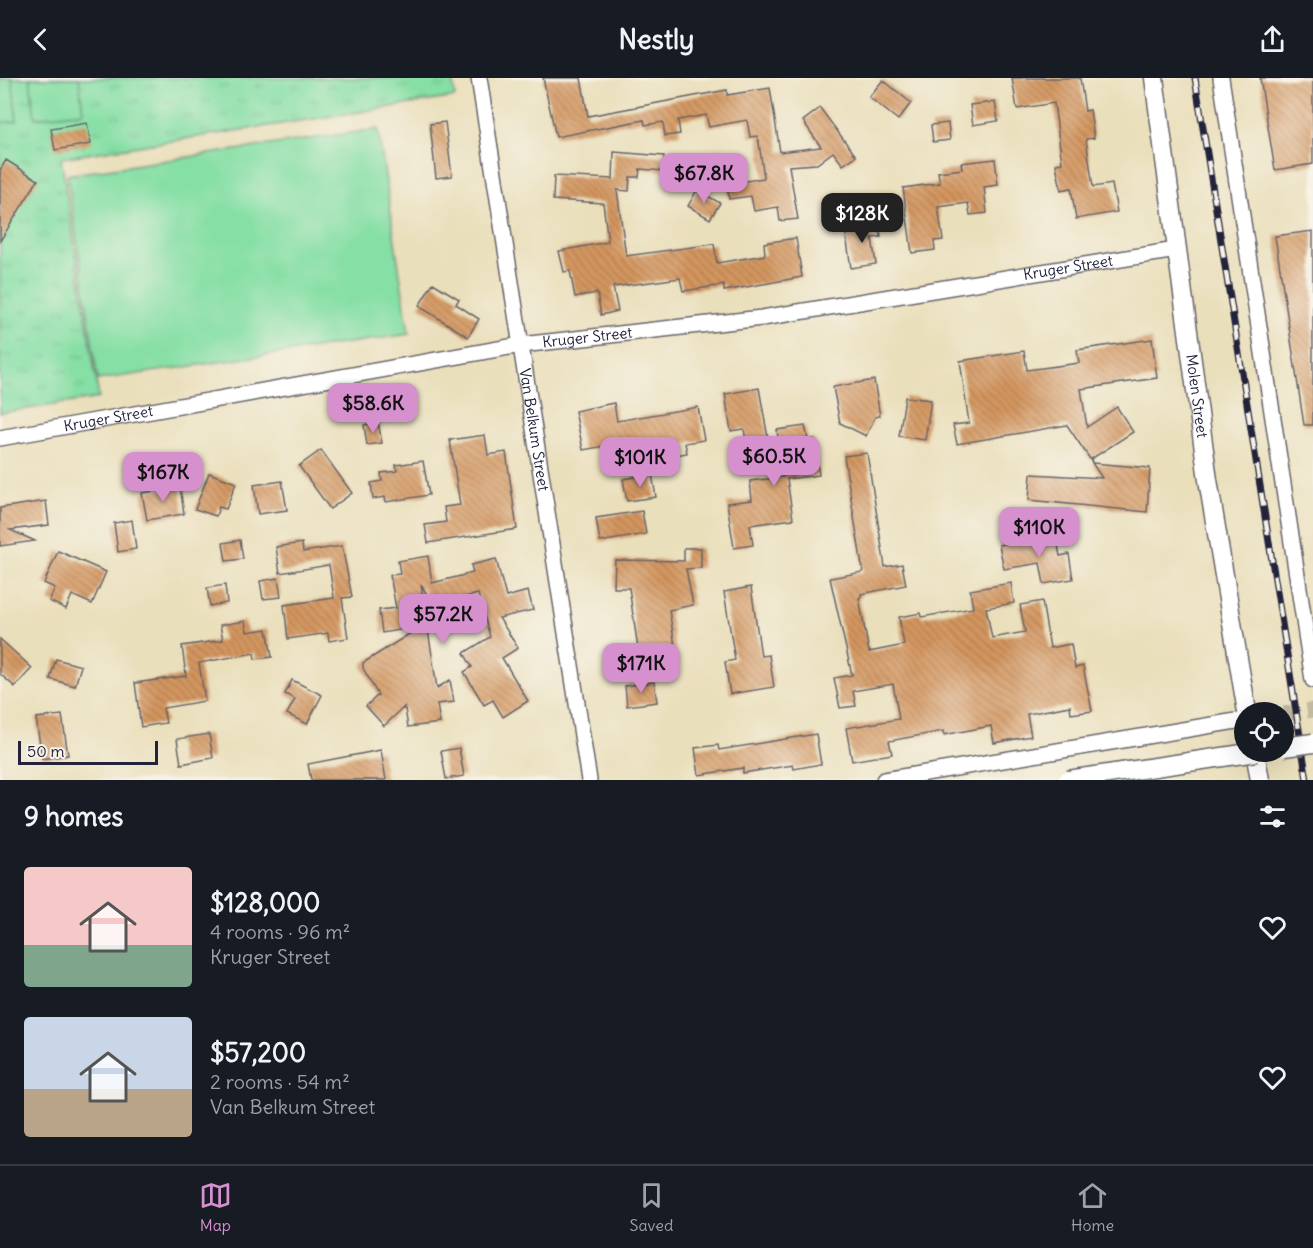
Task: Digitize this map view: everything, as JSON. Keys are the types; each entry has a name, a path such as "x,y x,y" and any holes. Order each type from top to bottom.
{"street":[{"name":"Van Belkum Street","path":"479,78 589,780"},
{"name":"Molen Street","path":"1154,78 1239,702"},
{"path":"1221,78 1313,680"},
{"name":"Kruger Street","path":"0,438 521,345 762,318 1176,250"},
{"path":"884,780 1234,717"},
{"path":"1294,746 1313,743"},
{"path":"1068,780 1234,755"},
{"path":"1257,762 1260,780"}],"green space":[{"path":"0,78 452,78 455,97 61,158 99,398 0,413"},
{"path":"0,78 12,78 17,121 0,123"},
{"path":"30,78 79,78 83,112 35,118"},
{"path":"378,129 409,334 98,380 67,175"}],"building":[{"path":"543,78 581,78 588,116 727,90 727,95 770,88 780,152 821,147 803,121 820,108 856,156 843,165 833,152 817,164 789,166 798,219 780,221 778,207 754,211 751,196 729,199 727,184 764,178 758,136 750,137 747,120 709,127 706,115 678,120 680,134 665,136 663,122 645,125 644,120 556,137"},
{"path":"1012,78 1080,78 1085,111 1090,110 1094,138 1086,139 1093,187 1112,184 1117,212 1076,219 1071,188 1061,190 1056,164 1062,163 1054,103 1017,109"},
{"path":"1260,78 1313,78 1313,164 1275,170"},
{"path":"883,80 911,103 898,120 869,97"},
{"path":"995,102 998,121 973,125 970,105"},
{"path":"445,122 452,176 436,178 430,124"},
{"path":"87,123 91,144 55,150 51,129"},
{"path":"948,123 950,140 933,142 931,125"},
{"path":"614,152 664,156 663,171 640,169 639,177 630,177 629,191 617,190 626,256 714,244 717,263 765,255 764,243 796,238 802,277 724,291 724,285 683,291 680,278 613,287 618,311 601,315 597,293 575,297 570,271 564,272 559,251 608,242 603,203 553,200 554,176 613,179"},
{"path":"995,159 998,185 984,187 987,213 970,215 968,203 938,207 943,240 934,241 935,250 912,253 903,188 940,183 938,172 962,169 961,163"},
{"path":"6,160 38,180 0,241 0,170"},
{"path":"697,190 720,203 710,219 688,206"},
{"path":"878,222 881,237 872,238 876,264 851,268 845,228"},
{"path":"1313,231 1313,425 1304,425 1275,236"},
{"path":"433,283 459,299 456,304 479,319 468,337 419,306"},
{"path":"1152,339 1157,378 1081,389 1087,427 1117,407 1133,432 1091,459 1092,462 1067,425 957,444 953,425 969,423 960,361 1024,351 1027,370 1079,363 1077,350"},
{"path":"874,380 880,416 875,417 866,436 840,423 833,387"},
{"path":"759,388 768,438 746,442 744,429 731,431 725,394"},
{"path":"905,397 931,400 925,440 899,436"},
{"path":"614,403 617,421 698,407 704,440 685,443 687,453 643,461 639,440 583,450 575,411"},
{"path":"378,422 382,443 367,445 364,425"},
{"path":"805,426 808,440 814,439 819,475 787,479 793,519 750,525 753,545 734,548 727,503 752,500 750,481 783,477 777,430"},
{"path":"485,435 488,455 506,452 517,529 428,543 425,525 446,522 444,507 460,505 450,440"},
{"path":"321,450 352,493 330,509 299,466"},
{"path":"867,453 885,567 902,564 906,585 861,594 859,598 869,652 904,645 899,617 921,613 922,617 973,608 970,590 1011,583 1014,603 986,608 992,638 1025,632 1020,605 1042,601 1050,648 1071,644 1075,668 1083,666 1092,711 1071,714 1070,706 1027,714 1031,736 994,743 991,726 944,735 943,731 889,741 892,754 852,761 846,728 899,719 893,684 853,691 856,706 840,708 834,678 852,675 830,578 863,572 844,456"},
{"path":"423,461 429,495 386,502 385,497 373,499 371,483 382,481 381,473 397,471 396,465"},
{"path":"1092,463 1150,468 1147,512 1029,500 1031,474 1102,478"},
{"path":"209,473 236,483 226,509 219,507 216,516 195,509"},
{"path":"652,474 656,497 627,501 623,479"},
{"path":"282,481 287,510 258,514 254,485"},
{"path":"180,487 184,514 147,520 142,493"},
{"path":"46,501 49,525 10,530 35,541 0,546 0,508"},
{"path":"642,511 646,534 600,542 596,518"},
{"path":"132,520 136,549 118,552 114,523"},
{"path":"1056,534 1060,556 1069,554 1073,579 1044,584 1040,563 1004,569 999,545"},
{"path":"240,540 243,559 226,561 223,543"},
{"path":"302,543 303,552 342,546 352,597 342,598 348,638 329,641 328,633 288,639 284,605 334,598 329,565 280,573 276,547"},
{"path":"684,548 701,548 701,568 686,569 693,605 669,610 678,663 652,666 650,653 639,655 629,588 614,588 615,560 684,561"},
{"path":"58,551 106,572 92,604 72,595 66,609 49,601 55,588 44,583"},
{"path":"428,556 432,583 473,573 471,565 496,559 506,597 528,591 533,610 499,618 518,648 502,658 528,701 503,717 493,700 484,705 464,672 472,667 464,653 490,637 478,594 436,604 436,609 421,585 437,688 450,680 454,702 437,704 440,723 408,727 405,709 402,709 405,706 384,726 366,706 378,695 363,668 363,663 422,626 382,633 379,610 396,608 390,575 400,574 398,561"},
{"path":"278,578 281,597 263,599 260,581"},
{"path":"225,585 227,603 210,606 207,588"},
{"path":"751,587 761,656 769,655 774,687 730,694 725,662 735,660 724,592"},
{"path":"245,621 247,632 267,629 272,657 255,659 254,653 199,663 205,701 163,708 166,723 141,727 135,683 186,676 182,646 223,640 220,625"},
{"path":"0,639 32,668 15,687 0,674"},
{"path":"56,659 81,666 75,686 50,679"},
{"path":"292,680 322,695 307,724 287,714 295,699 285,694"},
{"path":"654,682 657,702 627,706 625,686"},
{"path":"62,715 68,755 42,759 36,718"},
{"path":"209,734 213,758 181,764 177,739"},
{"path":"816,734 821,764 794,769 793,765 743,773 743,768 699,775 695,748 718,745 719,750"},
{"path":"459,748 464,776 446,779 441,751"},
{"path":"381,750 386,780 311,780 308,764"}],"tunnel":[{"path":"1294,713 1313,710"}],"railway":[{"path":"1195,78 1307,780"}]}
